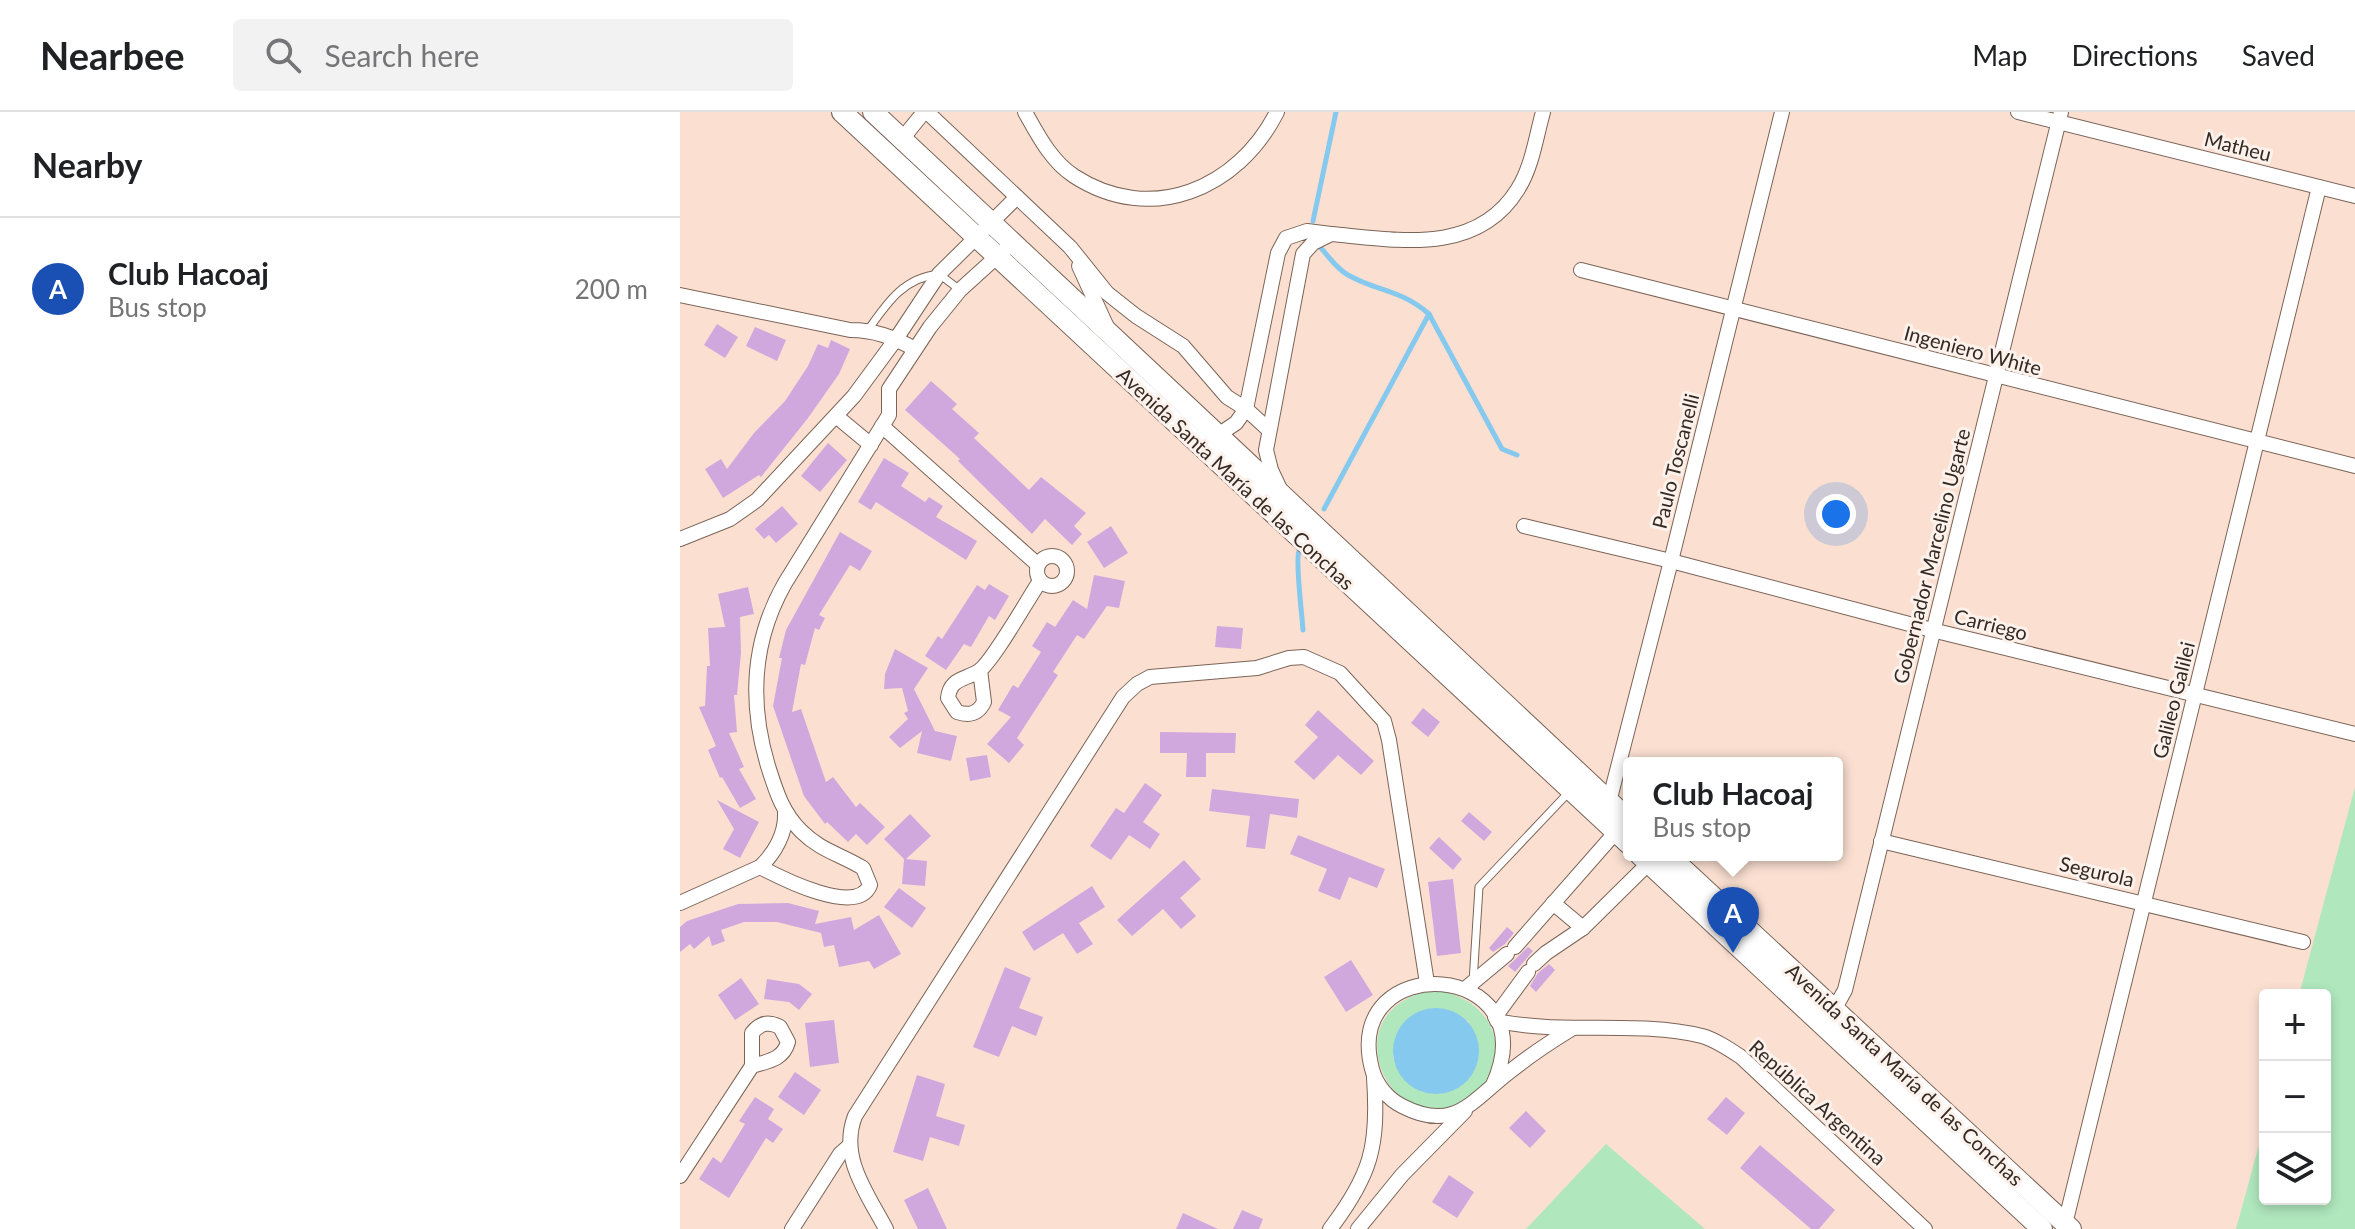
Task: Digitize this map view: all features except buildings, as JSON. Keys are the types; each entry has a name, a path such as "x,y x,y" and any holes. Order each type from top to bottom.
{"main road":[{"name":"Avenida Santa María de las Conchas","path":"842,112 982,229 1571,789 1621,820"},
{"name":"Avenida Santa María de las Conchas","path":"873,112 902,139 982,229"},
{"name":"Avenida Santa María de las Conchas","path":"1004,250 1113,338 1218,435 1621,820"},
{"name":"Avenida Santa María de las Conchas","path":"1658,861 2042,1229"},
{"name":"Avenida Santa María de las Conchas","path":"1661,861 1722,898 2068,1226"}],"street":[{"path":"902,139 925,112 1070,247 1107,293 1183,346 1227,397 1269,430"},
{"path":"1025,112 1049,151 1073,175 1107,191 1151,198 1190,192 1225,176 1251,152 1277,112"},
{"path":"1218,435 1236,423 1246,409 1278,253 1286,238 1307,231 1421,242 1473,231 1497,216 1519,189 1543,112"},
{"name":"Paulo Toscanelli","path":"1633,757 1671,561 1782,112"},
{"name":"Matheu","path":"2018,112 2060,117 2355,196"},
{"name":"Gobernador Marcelino Ugarte","path":"1835,1008 1845,990 2060,117"},
{"name":"Galileo Galilei","path":"2068,1226 2141,902 2196,695 2319,187"},
{"path":"680,539 730,519 757,500 869,376 939,274 1017,197"},
{"path":"1284,497 1271,470 1266,450 1269,430 1303,254 1313,243 1331,234"},
{"path":"1070,247 1113,338"},
{"path":"680,903 760,867 769,858 786,826 785,813 766,760 757,720 755,682 772,605 889,415 889,389 915,349 960,290 1004,250"},
{"name":"Ingeniero White","path":"1581,270 2355,466"},
{"path":"680,295 850,330 868,330 915,349"},
{"path":"869,376 889,389"},
{"path":"836,416 871,445"},
{"path":"882,426 1037,564 1040,581 980,670"},
{"name":"Carriego","path":"1524,526 2355,734"},
{"path":"1037,564 1048,555 1057,556 1065,562 1067,569 1061,583 1053,586 1040,581"},
{"path":"886,1229 851,1162 849,1131 855,1116 1123,697 1150,677 1257,668 1289,658 1304,657 1340,673 1366,698 1384,721 1389,740 1427,983"},
{"path":"760,867 793,883 838,897 854,899 867,892 870,885 863,868 832,855 814,843 785,813"},
{"path":"1469,986 1527,935 1621,820"},
{"name":"Segurola","path":"1881,841 2303,942"},
{"path":"1496,1019 1531,968 1546,953 1583,928 1650,861"},
{"path":"1553,903 1583,928"},
{"path":"1527,935 1546,953"},
{"path":"1330,1229 1353,1199 1370,1161 1376,1130 1369,1044 1377,1015 1390,999 1408,988 1427,983 1469,986 1496,1019 1502,1037 1503,1053 1493,1085"},
{"name":"República Argentina","path":"1496,1019 1538,1029 1606,1027 1664,1031 1704,1037 1720,1044 1741,1057 1925,1229"},
{"path":"1358,1229 1402,1175 1468,1108 1543,1046 1573,1028"},
{"path":"680,1176 752,1066"},
{"path":"1373,1074 1383,1090 1413,1112 1432,1116 1468,1108"},
{"path":"792,1229 840,1154 849,1146"}],"lane":[{"path":"868,330 894,294 913,280 939,274 960,290"},
{"path":"1469,986 1479,887 1571,789"},
{"path":"1688,861 1710,881"}],"green space":[{"path":"2355,787 2355,1229 2236,1229 2259,1145 2259,1205 2331,1205 2331,989 2301,989"},
{"path":"1434,990 1462,998 1484,1015 1495,1040 1495,1054 1490,1075 1481,1088 1464,1100 1438,1110 1414,1106 1395,1092 1382,1070 1377,1046 1383,1022 1401,1002","holes":["1446,1009 1468,1021 1476,1067 1461,1086 1393,1059 1396,1035"]},
{"path":"1606,1144 1705,1229 1526,1229"}],"water":[{"path":"1436,1008 1460,1015 1472,1027 1479,1051 1472,1075 1460,1087 1436,1094 1412,1087 1400,1075 1393,1051 1400,1027 1412,1015"}],"waterway":[{"path":"1313,221 1336,112"},
{"path":"1321,248 1348,275 1399,295 1429,314"},
{"path":"1324,509 1429,314 1502,449 1517,455"},
{"path":"1299,551 1303,630"}],"place":[{"name":"Club Hacoaj","path":"1733,953"}]}
